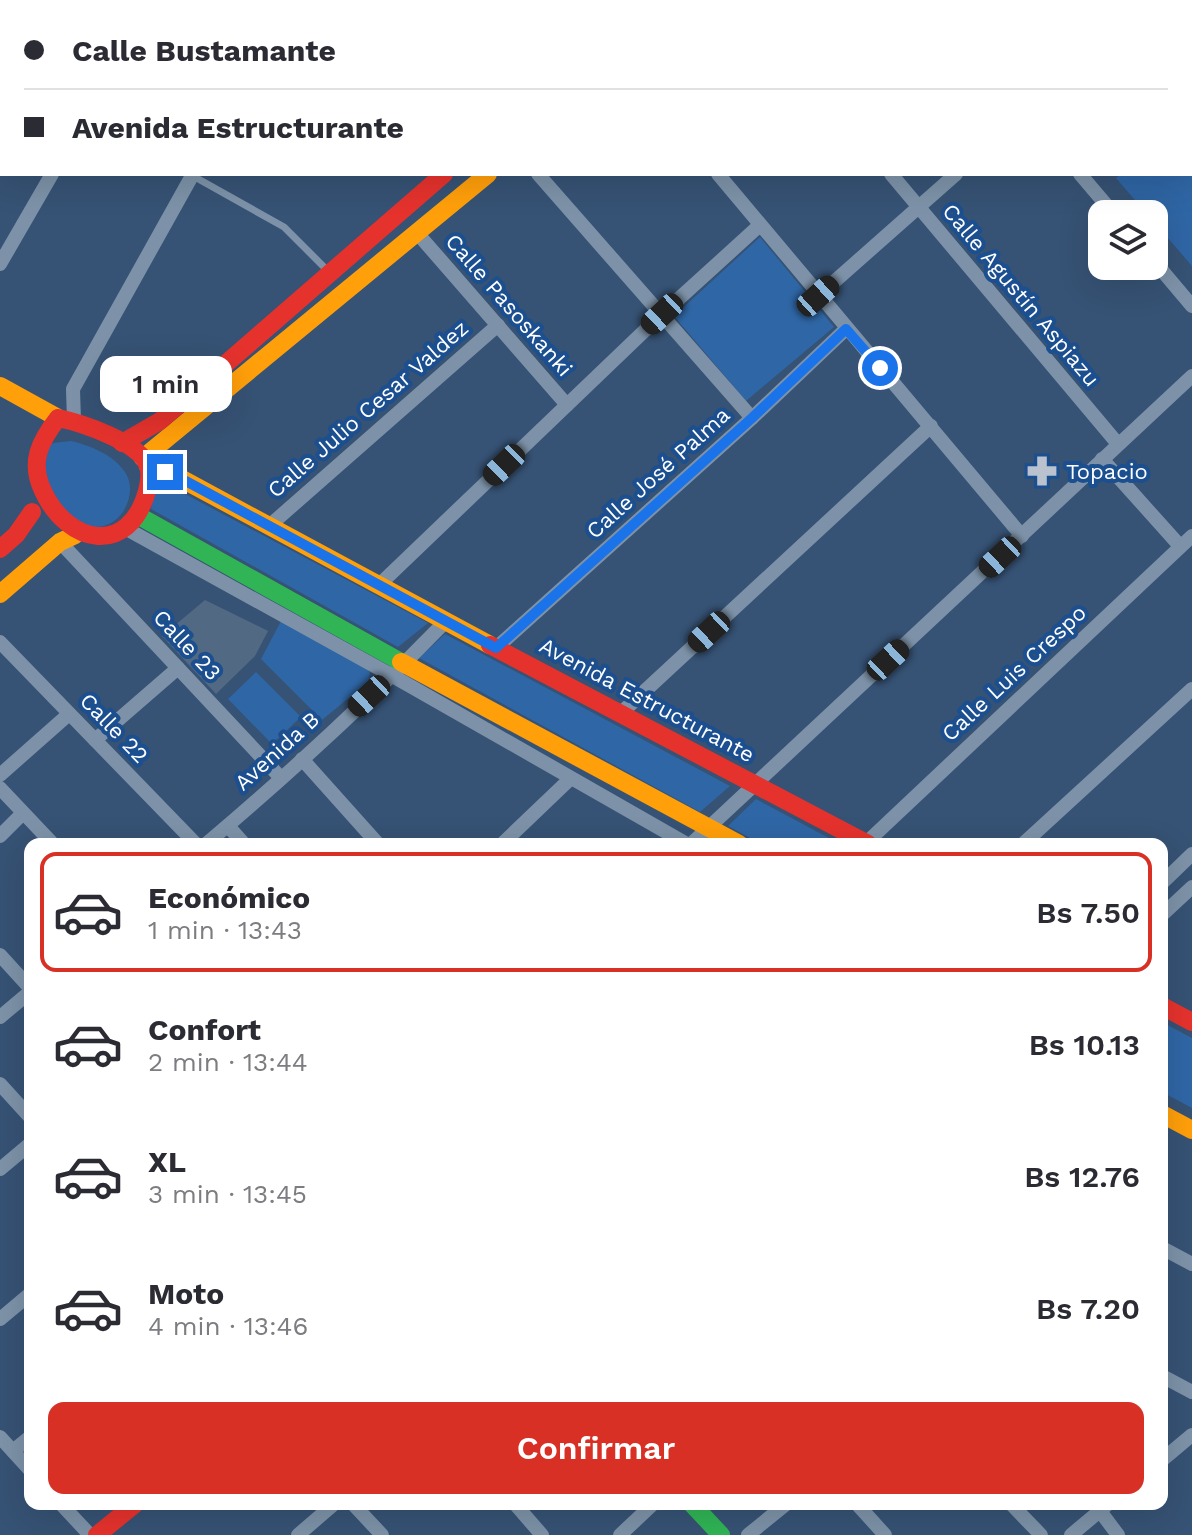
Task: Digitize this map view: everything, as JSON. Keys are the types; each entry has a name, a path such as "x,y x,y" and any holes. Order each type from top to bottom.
{"main road":[{"path":"122,443 160,421 442,176"},
{"path":"0,594 68,539 101,537 131,522 148,486 145,462 486,176"},
{"path":"0,386 66,420"},
{"path":"22,442 41,425 66,420"},
{"name":"Avenida Estructurante","path":"66,420 122,443 145,462 856,838"},
{"path":"0,549 16,535 26,505 68,539"},
{"path":"131,522 398,669 728,838"},
{"path":"1168,1009 1192,1022"},
{"path":"1168,1117 1192,1130"},
{"path":"97,1535 128,1510"},
{"path":"698,1510 721,1535"}],"street":[{"path":"0,264 51,176"},
{"path":"66,420 73,389 192,176"},
{"path":"540,176 752,418"},
{"path":"720,176 1022,536"},
{"name":"Calle Agustín Aspiazu","path":"893,176 1118,444"},
{"path":"818,296 954,176"},
{"path":"1088,177 1104,200"},
{"path":"378,586 662,314 760,225"},
{"name":"Calle Pasoskanki","path":"418,234 567,405"},
{"path":"1168,278 1192,306"},
{"name":"Calle Julio Cesar Valdez","path":"268,527 498,325"},
{"name":"Calle José Palma","path":"496,648 752,418 846,329"},
{"path":"695,838 1192,376"},
{"path":"620,714 931,426"},
{"path":"1102,459 1180,546"},
{"name":"Calle Luis Crespo","path":"873,838 1192,536"},
{"name":"Calle 23","path":"68,539 178,668 281,778"},
{"name":"Avenida B","path":"213,838 302,759 445,622"},
{"name":"Calle 22","path":"0,642 190,838"},
{"path":"95,740 178,668"},
{"path":"398,669 662,838"},
{"path":"1030,838 1192,689"},
{"path":"0,775 69,714"},
{"path":"302,759 373,838"},
{"path":"508,838 570,779"},
{"path":"0,788 47,838"},
{"path":"0,836 23,813"},
{"path":"228,826 239,838"},
{"path":"1168,877 1192,854"},
{"path":"1168,909 1192,887"},
{"path":"0,955 24,983"},
{"path":"0,1017 24,995"},
{"path":"0,1084 24,1110"},
{"path":"0,1169 24,1149"},
{"path":"1168,1251 1192,1264"},
{"path":"0,1319 24,1299"},
{"path":"1168,1379 1192,1392"},
{"path":"1168,1455 1192,1435"},
{"path":"0,1437 24,1463"},
{"path":"13,1451 24,1442"},
{"path":"67,1510 90,1535"},
{"path":"298,1535 327,1510"},
{"path":"359,1510 382,1535"},
{"path":"520,1510 542,1535"},
{"path":"620,1535 647,1510"},
{"path":"748,1535 779,1510"},
{"path":"862,1510 885,1535"},
{"path":"1017,1510 1041,1535"},
{"path":"1071,1535 1100,1510"},
{"path":"1106,1510 1118,1535"}],"lane":[{"path":"195,176 284,227 330,273"}],"shaded area":[{"path":"1118,176 1192,176 1192,266 1168,238 1168,200 1135,200 1116,178"},
{"path":"760,237 834,327 746,401 674,316"},
{"path":"71,441 108,456 120,466 129,480 129,499 125,508 120,516 105,526 83,525 47,510 39,455 53,443"},
{"path":"155,478 428,623 398,647 151,509"},
{"path":"281,621 366,667 370,673 368,682 322,720 261,659"},
{"path":"445,634 730,786 700,812 419,658"},
{"path":"256,672 301,717 272,744 228,699"},
{"path":"756,799 829,838 750,838 728,826"},
{"path":"1168,1025 1192,1038 1192,1108 1168,1095"}],"building":[{"path":"205,600 268,631 255,656 216,694 162,636"}],"traffic: fast":[{"path":"137,515 401,662"},
{"path":"698,1510 721,1535"}],"traffic: slow":[{"path":"143,458 486,176"},
{"path":"0,386 58,418"},
{"path":"148,466 182,479 490,645"},
{"path":"0,594 60,542 75,535"},
{"path":"401,662 728,838"},
{"path":"1168,1117 1192,1130"}],"traffic: jam":[{"path":"122,443 160,421 442,176"},
{"path":"58,418 95,429 122,442 143,457 148,466 147,491 138,512 127,526 113,534 98,536 82,532 67,523 43,491 37,471 38,452 58,418"},
{"path":"0,549 16,535 32,512"},
{"path":"490,645 857,838"},
{"path":"1168,1009 1192,1022"},
{"path":"97,1535 128,1510"}],"place":[{"name":"Topacio","path":"1042,471"}],"route":[{"path":"165,472 496,648 752,418 846,329 880,368"}]}
